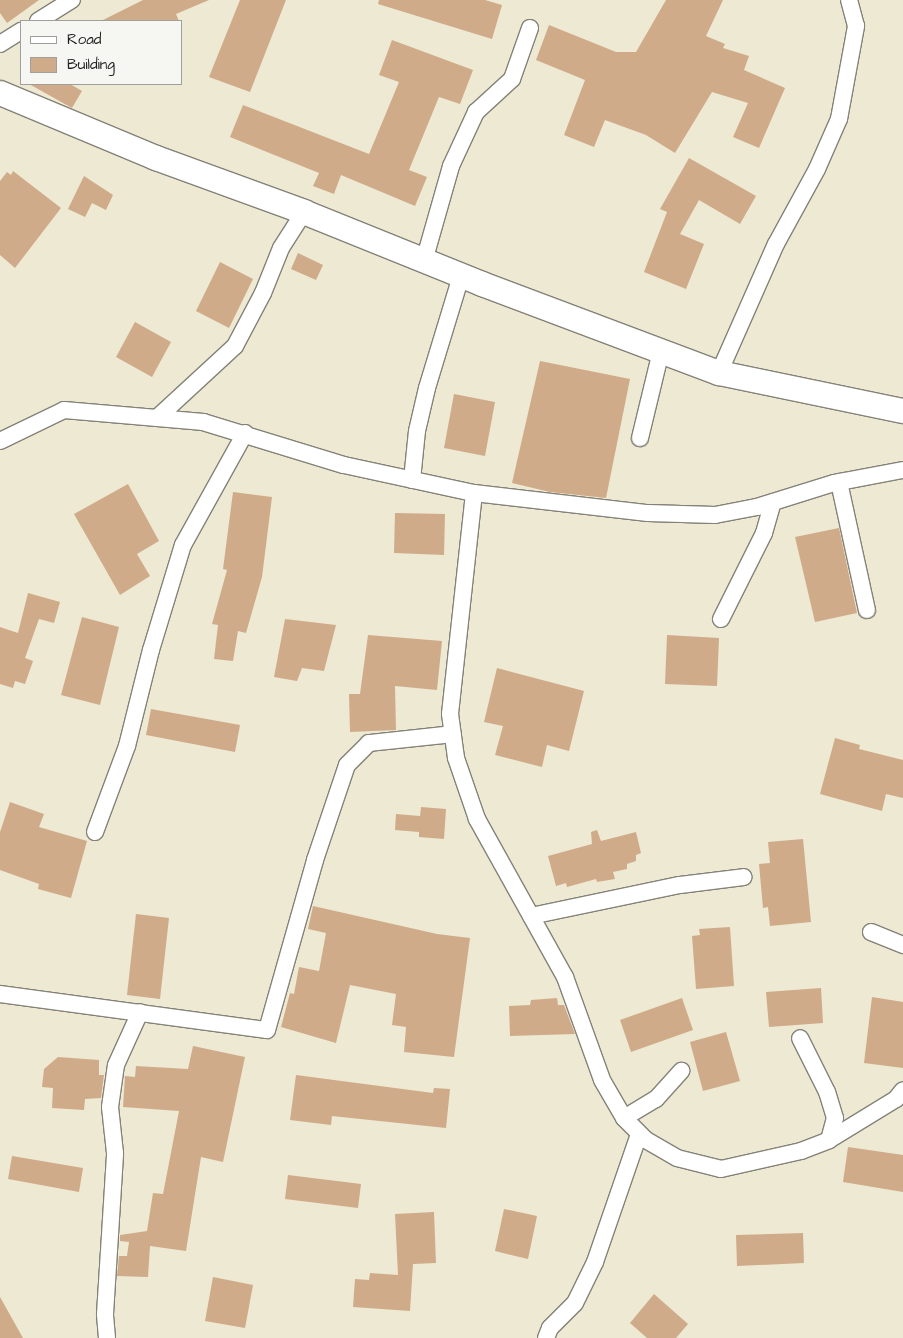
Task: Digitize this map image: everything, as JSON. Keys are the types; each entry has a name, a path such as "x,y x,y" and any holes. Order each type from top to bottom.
{"street":[{"path":"40,20 72,0"},
{"path":"719,373 776,244 817,169 839,119 856,26 849,0"},
{"path":"424,261 451,166 476,112 512,79 530,28"},
{"path":"0,44 20,32"},
{"path":"0,93 156,158 304,212 462,276 719,373 903,411"},
{"path":"157,418 235,346 263,294 281,248 304,212"},
{"path":"412,480 417,432 427,388 462,276"},
{"path":"640,438 661,351"},
{"path":"0,441 64,410 203,422 245,433 344,465 474,493 648,513 715,515 773,502 839,482 903,470"},
{"path":"95,832 127,746 151,650 183,545 245,433"},
{"path":"839,482 867,610"},
{"path":"474,493 450,714 456,758 477,819 565,976 602,1080 624,1118 639,1134 678,1158 722,1169 801,1151 828,1140 896,1105 903,1090"},
{"path":"721,619 764,533 773,502"},
{"path":"0,994 268,1030 316,860 347,765 369,743 453,734"},
{"path":"531,916 680,884 744,877"},
{"path":"871,932 903,945"},
{"path":"107,1338 105,1314 115,1153 110,1107 116,1065 140,1012"},
{"path":"800,1038 827,1092 835,1118 828,1140"},
{"path":"624,1118 656,1099 681,1071"},
{"path":"546,1338 550,1328 575,1303 594,1262 639,1134"}],"building":[{"path":"0,0 39,0 7,23 0,13"},
{"path":"143,0 209,0 176,14 179,20 103,20"},
{"path":"240,0 286,0 250,92 209,77"},
{"path":"379,0 485,0 502,5 492,39 378,4"},
{"path":"666,0 723,0 706,36 725,44 723,48 749,56 744,70 785,88 759,148 733,137 748,103 712,92 675,153 646,135 605,120 594,147 564,135 585,80 536,60 549,25 616,52 636,52"},
{"path":"392,40 473,70 460,104 439,97 409,170 427,177 415,206 341,175 334,194 313,186 319,173 230,137 243,105 369,154 399,82 379,75"},
{"path":"31,85 72,85 82,91 72,108"},
{"path":"689,158 756,196 740,224 699,200 680,234 704,244 686,289 644,272 667,212 660,209"},
{"path":"13,171 61,208 15,268 0,255 0,181 7,172 11,175"},
{"path":"84,176 113,195 106,210 92,203 85,217 68,209"},
{"path":"298,253 323,265 316,280 291,269"},
{"path":"220,262 253,279 229,328 196,311"},
{"path":"135,322 171,342 152,377 116,357"},
{"path":"540,361 630,379 606,498 550,492 512,483"},
{"path":"454,394 495,402 485,456 444,448"},
{"path":"128,484 159,541 137,554 150,576 120,595 74,514"},
{"path":"233,492 272,497 262,577 246,633 238,631 233,661 214,659 218,625 212,624 227,570 223,569"},
{"path":"395,513 445,514 444,555 394,553"},
{"path":"839,528 857,613 815,622 795,537"},
{"path":"28,593 60,602 54,623 39,619 25,658 33,661 25,684 15,681 13,688 0,684 0,627 18,633"},
{"path":"82,617 119,627 100,705 61,695"},
{"path":"285,619 336,625 324,671 302,668 297,681 274,677"},
{"path":"368,635 442,641 437,690 395,686 396,730 350,732 349,694 360,694"},
{"path":"667,635 719,638 717,686 665,684"},
{"path":"497,668 584,691 569,751 547,745 542,767 495,755 503,726 484,722"},
{"path":"151,709 240,725 235,752 146,735"},
{"path":"835,738 860,745 859,749 903,760 903,798 886,794 882,811 820,794"},
{"path":"10,802 44,814 39,827 87,841 71,898 38,889 39,884 0,870 0,832"},
{"path":"421,807 446,809 444,839 419,837 419,832 395,830 396,814 420,816"},
{"path":"597,830 601,841 636,832 641,853 636,855 636,861 627,864 627,869 613,872 615,879 597,882 596,879 567,887 566,883 556,886 548,856 592,844 591,832"},
{"path":"803,839 811,922 770,926 768,907 763,908 759,864 770,863 768,842"},
{"path":"313,906 437,934 470,938 454,1057 404,1052 406,1027 392,1025 396,994 350,985 336,1043 281,1027 290,993 294,994 299,967 319,971 326,933 308,929"},
{"path":"136,914 169,918 160,999 127,995"},
{"path":"730,927 734,986 696,989 692,936 700,935 699,929"},
{"path":"821,988 823,1023 769,1027 766,992"},
{"path":"872,997 903,1002 903,1068 864,1063"},
{"path":"557,998 558,1005 564,1005 575,1034 510,1036 509,1006 530,1005 531,1000"},
{"path":"682,998 693,1030 631,1052 620,1020"},
{"path":"726,1032 740,1081 703,1091 690,1042"},
{"path":"193,1046 245,1057 223,1162 201,1157 186,1251 150,1246 148,1277 117,1276 119,1256 127,1256 129,1242 120,1241 120,1235 147,1231 153,1193 163,1194 179,1111 123,1107 125,1076 135,1077 136,1066 188,1069"},
{"path":"58,1057 99,1060 99,1075 104,1075 101,1098 85,1099 84,1110 52,1108 53,1088 42,1087 44,1069"},
{"path":"296,1075 433,1093 434,1088 450,1089 446,1128 332,1116 331,1125 290,1120"},
{"path":"848,1147 903,1155 903,1192 843,1182"},
{"path":"12,1156 83,1168 79,1192 8,1179"},
{"path":"288,1175 361,1184 358,1208 285,1199"},
{"path":"504,1209 537,1216 528,1259 495,1251"},
{"path":"434,1212 436,1263 413,1264 410,1311 353,1307 355,1279 369,1280 370,1273 398,1275 395,1214"},
{"path":"803,1233 804,1263 737,1266 736,1235"},
{"path":"213,1277 253,1285 245,1328 205,1321"},
{"path":"654,1294 688,1324 676,1338 647,1338 630,1323"},
{"path":"0,1297 23,1338 0,1338"}]}
